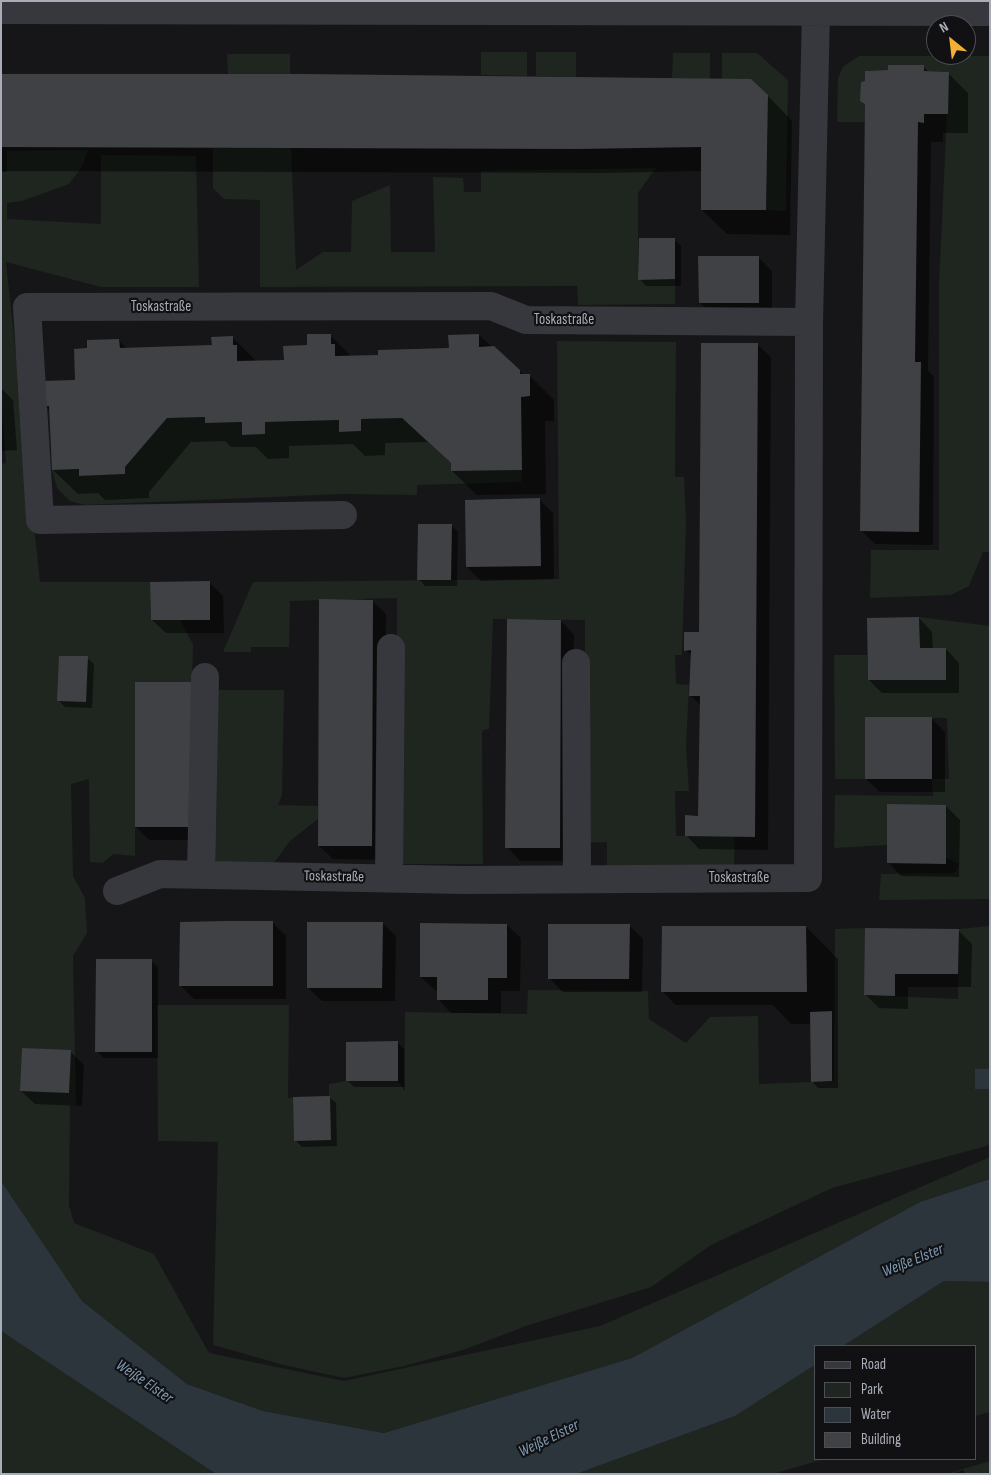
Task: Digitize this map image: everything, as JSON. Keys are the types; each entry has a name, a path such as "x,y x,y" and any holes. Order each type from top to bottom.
{"street":[{"path":"1,10 817,6 990,12"},
{"name":"Toskastraße","path":"117,891 160,874 389,878 808,878 809,322 817,6"},
{"name":"Toskastraße","path":"342,515 40,520 27,307 491,306 526,320 809,322"},
{"path":"389,878 391,648"},
{"path":"576,663 577,879"},
{"path":"201,875 205,677"}],"green space":[{"path":"481,52 527,52 527,76 481,75"},
{"path":"536,52 576,52 576,77 536,76"},
{"path":"673,53 710,53 710,79 672,78"},
{"path":"722,53 757,53 788,80 786,211 766,210 768,95 722,79"},
{"path":"227,54 290,54 290,74 228,74"},
{"path":"859,56 926,56 926,65 976,65 976,56 990,56 990,552 983,552 969,586 951,595 870,598 871,550 939,550 939,283 949,72 924,71 924,65 866,71 865,122 837,122 838,78 843,67"},
{"path":"213,148 291,148 296,270 323,252 351,252 352,201 390,185 391,252 435,252 433,177 463,178 464,192 481,192 481,171 656,168 638,193 638,279 675,279 675,304 578,305 577,286 260,287 260,200 224,199 213,188"},
{"path":"88,150 82,167 69,184 22,201 7,203 7,219 101,224 101,155 196,156 199,287 101,287 6,262 40,582 150,582 151,620 180,620 193,644 192,682 135,682 135,856 113,854 103,863 90,862 89,779 71,784 73,876 85,898 87,933 73,956 76,1105 70,1106 69,1205 74,1223 154,1254 209,1353 344,1381 600,1326 990,1157 990,1179 920,1202 632,1358 384,1433 263,1411 187,1384 82,1301 1,1181 1,464 6,463 1,400 1,172 7,172 7,151"},
{"path":"557,341 676,342 675,477 684,477 686,522 682,655 675,655 676,684 689,685 686,747 689,791 675,791 676,836 735,836 734,865 607,865 607,842 585,843 585,620 493,619 489,729 483,730 482,735 483,864 397,864 397,598 290,601 289,647 251,647 251,652 223,652 253,582 559,579"},
{"path":"205,417 206,423 242,422 242,435 265,434 265,422 339,420 339,432 360,431 361,419 402,418 451,463 451,471 522,470 521,482 417,485 417,495 343,494 85,505 70,501 57,488 52,470 79,469 79,476 125,474 125,467 167,418"},
{"path":"919,617 990,626 990,899 879,900 881,874 954,873 957,870 959,864 946,858 946,805 888,805 887,845 834,848 835,795 933,796 932,779 949,779 947,718 865,717 865,779 835,779 834,655 867,655 868,680 946,680 946,648 920,648"},
{"path":"212,690 284,690 282,795 278,805 318,806 318,819 290,841 274,863 210,863"},
{"path":"990,926 990,1145 832,1188 711,1245 651,1287 526,1326 463,1350 404,1366 344,1378 284,1365 213,1345 218,1142 158,1141 157,1005 289,1005 288,1098 329,1096 329,1084 346,1081 398,1081 405,1091 405,1012 527,1014 528,990 648,991 649,1019 686,1043 710,1017 758,1016 759,1084 834,1081 835,929 865,928 865,995 958,999 959,929"},
{"path":"944,1281 990,1282 990,1412 976,1416 976,1345 845,1345"},
{"path":"1,1331 216,1474 1,1474"},
{"path":"814,1366 814,1460 821,1460 772,1474 576,1474 735,1416"},
{"path":"990,1461 990,1474 947,1474 963,1469"}],"water":[{"path":"975,1069 990,1069 990,1089 975,1089"},
{"name":"Weiße Elster","path":"990,1179 990,1282 944,1281 845,1345 814,1345 814,1366 735,1416 576,1474 216,1474 1,1331 1,1181 82,1301 187,1384 263,1411 384,1433 632,1358 920,1202"}],"building":[{"path":"888,65 924,65 924,71 949,72 948,114 924,114 924,123 918,122 915,362 921,362 919,532 860,531 865,104 860,101 861,82 865,81 865,71 888,70"},
{"path":"1,74 306,74 751,79 768,95 766,210 701,210 701,147 577,149 1,147"},
{"path":"639,238 675,238 675,279 638,280"},
{"path":"698,256 759,256 759,303 699,303"},
{"path":"307,334 331,334 331,344 335,344 335,356 378,355 378,350 449,348 448,335 479,334 479,347 494,346 520,370 520,374 530,374 530,396 521,397 522,470 451,471 451,463 402,418 361,419 361,431 339,432 339,420 265,422 265,434 242,435 242,422 205,423 205,417 167,418 125,467 125,474 79,476 79,469 52,470 49,406 43,406 42,381 75,380 74,349 87,348 87,340 119,339 120,348 212,345 211,337 233,336 233,345 237,345 237,361 284,360 283,346 307,345"},
{"path":"701,343 758,343 755,837 685,836 685,815 698,816 700,696 689,696 691,650 684,651 684,632 699,632"},
{"path":"540,498 541,566 466,567 465,500"},
{"path":"418,524 452,524 451,580 417,580"},
{"path":"210,581 210,620 151,620 150,582"},
{"path":"319,599 373,600 372,846 318,846"},
{"path":"919,617 920,648 946,648 946,680 868,680 867,618"},
{"path":"507,619 561,620 560,848 505,848"},
{"path":"59,656 88,656 86,702 57,701"},
{"path":"135,682 192,682 191,827 135,827"},
{"path":"865,717 932,717 932,779 865,779"},
{"path":"887,804 946,805 946,864 887,863"},
{"path":"273,921 273,986 179,986 180,922"},
{"path":"307,922 383,922 382,988 307,988"},
{"path":"420,923 507,924 507,978 488,978 488,1000 437,1000 437,977 420,977"},
{"path":"548,924 630,924 629,979 548,979"},
{"path":"662,926 806,926 807,992 661,992"},
{"path":"865,928 959,929 958,974 895,974 895,996 864,995"},
{"path":"96,959 152,959 152,1052 95,1052"},
{"path":"832,1011 832,1081 811,1082 810,1012"},
{"path":"398,1041 398,1081 346,1081 346,1042"},
{"path":"22,1048 71,1050 69,1093 20,1091"},
{"path":"330,1096 331,1140 294,1141 293,1097"}]}
